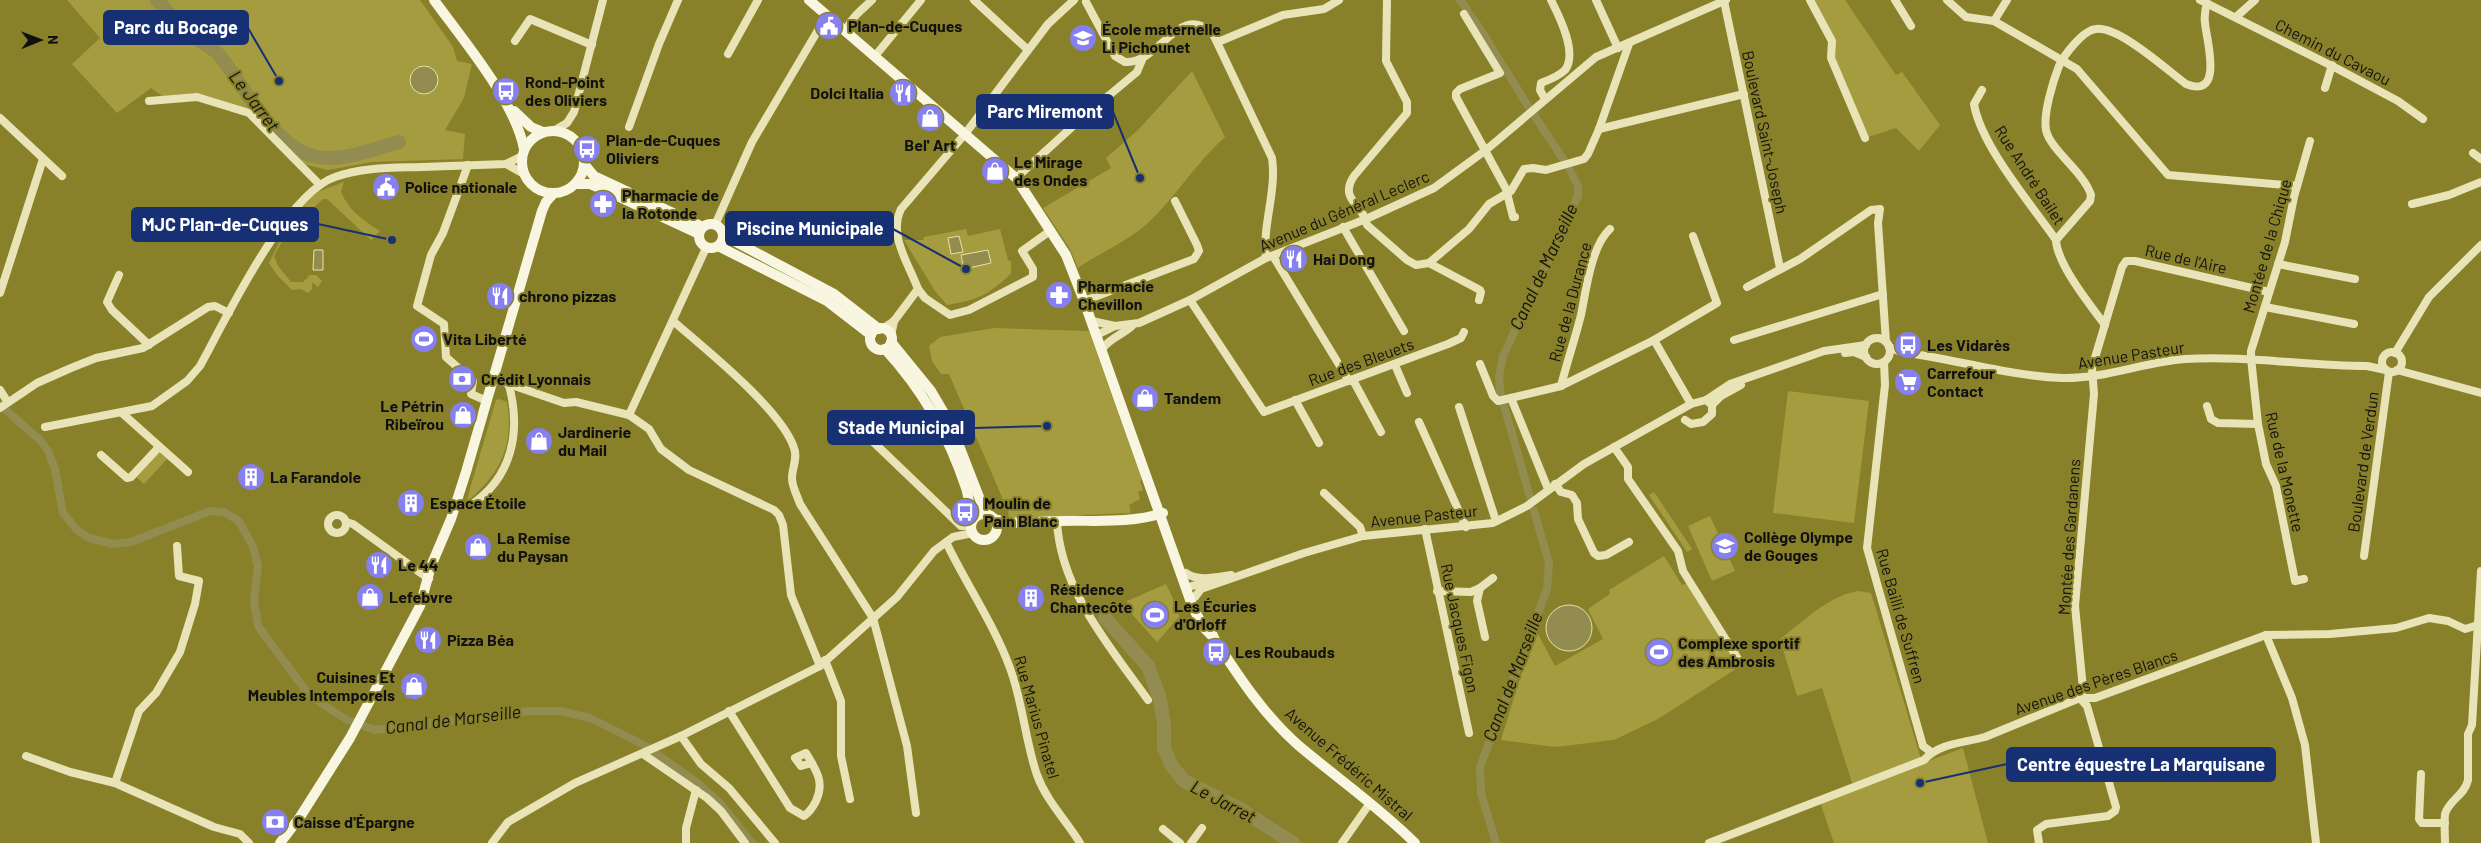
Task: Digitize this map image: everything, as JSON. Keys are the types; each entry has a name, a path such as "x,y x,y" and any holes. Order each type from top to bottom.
{"street":[{"path":"434,0 508,106 522,134 524,174"},
{"path":"555,130 567,123 574,112 603,0"},
{"path":"629,127 659,44 678,0"},
{"path":"728,54 758,0"},
{"name":"Avenue Frédéric Mistral","path":"809,0 1016,178 1071,267 1156,501 1186,572 1190,593"},
{"path":"846,31 857,15 872,0"},
{"path":"875,56 921,0"},
{"path":"974,0 1028,49"},
{"path":"1218,42 1283,15 1324,9 1339,0"},
{"path":"1387,0 1386,61 1408,108 1402,120 1350,181 1349,195 1366,219 1367,225 1407,260 1416,265 1429,263 1469,229 1489,204 1516,187 1520,173 1524,169 1562,167 1572,161 1584,160 1599,128 1629,44"},
{"path":"1551,0 1566,32 1569,60 1564,71 1541,83 1540,90 1546,98 1596,57 1725,0"},
{"path":"1596,0 1618,48"},
{"name":"Boulevard Saint-Joseph","path":"1725,0 1780,268"},
{"path":"1810,0 1832,41 1831,58 1865,138"},
{"path":"1895,0 1911,26"},
{"path":"1947,0 1966,17 1994,20 2077,69 2168,175 2297,186"},
{"path":"1994,20 2007,0"},
{"path":"2236,17 2255,0"},
{"path":"1050,231 1022,251 1033,269 1033,277 969,310 950,315 925,298 918,290 897,234 898,217 914,194 965,134 1048,24 1072,2 1087,1 1118,59 1129,63 1142,60"},
{"path":"2056,240 2090,201 2091,195 2082,178 2050,140 2046,130 2051,95 2062,60 2076,43 2091,30 2102,29 2133,42 2186,84 2197,86 2203,84 2210,74 2211,67 2204,2"},
{"name":"Chemin du Cavaou","path":"2204,2 2332,65 2398,101 2423,118"},
{"path":"1464,14 1500,72 1456,93 1456,97 1486,150 1507,194 1513,217 1515,217"},
{"path":"575,184 590,184 701,230 715,225 752,142 827,15"},
{"path":"515,41 530,19 592,45"},
{"path":"1016,178 1083,117 1137,72 1142,60 1177,30 1189,23 1207,27 1218,42 1272,158 1273,170 1265,234 1269,257 1351,381 1381,432"},
{"path":"2325,88 2332,65"},
{"name":"Rue André Bailet","path":"1982,90 1974,104 1976,117 2011,176 2056,240 2057,249 2073,278 2105,325"},
{"path":"1599,128 1744,94"},
{"path":"149,101 197,97 249,113 320,185"},
{"name":"Avenue du Général Leclerc","path":"1099,341 1109,340 1122,334 1132,326 1190,300 1269,257 1366,219 1434,188 1486,150 1546,98"},
{"path":"508,106 531,127 543,132"},
{"path":"0,118 62,176"},
{"path":"506,164 523,152 532,138 543,132 555,130 565,132 578,143 584,157 581,175 575,184 565,190 554,193 537,189"},
{"name":"Montée de la Chique","path":"2251,358 2251,351 2278,264 2310,141"},
{"path":"2473,153 2481,159"},
{"path":"0,293 43,159"},
{"path":"45,427 152,406 188,381 200,366 283,222 302,200 320,185 333,178 371,169 506,164 524,174 537,189 540,200 536,231"},
{"path":"584,164 594,176 701,230"},
{"path":"468,166 443,233 431,255 417,306 444,324 446,357 473,380 471,394 487,401"},
{"path":"2412,204 2449,195 2481,182"},
{"path":"280,843 294,826 328,775 418,609 430,577 438,563 536,231 546,202 554,193"},
{"path":"1084,301 1194,260 1199,251 1175,201"},
{"path":"1747,287 1800,259 1871,210 1880,209 1878,223 1884,328 1888,345 1887,359"},
{"path":"715,225 720,229 723,236 834,294 889,342 932,392 951,425 990,517 996,526 995,533"},
{"path":"1343,228 1404,331"},
{"path":"701,230 699,241 706,248 711,249 718,246 723,236"},
{"name":"Rue de la Durance","path":"1561,386 1602,236 1610,230"},
{"path":"1480,364 1493,396 1498,401 1561,386 1654,340 1717,303 1693,236"},
{"path":"2395,353 2429,298 2481,245"},
{"path":"718,246 827,301 877,331"},
{"path":"629,415 706,248"},
{"name":"Rue de l'Aire","path":"2092,377 2092,368 2122,267 2126,261 2136,261 2269,292"},
{"path":"1429,263 1480,290 1479,300"},
{"path":"2278,264 2355,279"},
{"path":"119,275 108,302 112,310 148,345"},
{"path":"894,321 889,342 877,350 872,346 877,331 894,321 918,290"},
{"path":"1734,340 1883,294"},
{"name":"Rue des Bleuets","path":"1190,300 1264,412 1395,365 1462,338 1464,332"},
{"path":"0,390 4,404 37,383 80,364 96,358 143,348 208,307 215,306 229,313"},
{"path":"2265,307 2354,324"},
{"path":"673,321 729,369 773,415 788,435 795,449 793,487 800,504 873,618 907,746 916,813"},
{"name":"Avenue du Général Leclerc","path":"1092,322 1115,326 1132,326"},
{"name":"Avenue du Général Leclerc","path":"1099,341 1115,326"},
{"path":"1709,402 1756,377 1824,351 1866,345 1878,339 1884,328"},
{"path":"1878,339 1888,345"},
{"path":"1654,340 1689,406 1684,420"},
{"path":"889,342 942,429 970,501 972,527 982,540 990,538 995,533 1012,524"},
{"path":"1866,345 1866,357"},
{"name":"Avenue Pasteur","path":"1888,345 1902,352 2053,377 2107,375 2154,363 2184,359 2251,358 2367,366 2408,373 2481,393"},
{"path":"1771,371 1839,353 1854,352 1876,364 1902,352"},
{"path":"2395,353 2386,354 2382,359 2382,365 2391,371 2402,362"},
{"path":"2395,353 2408,373"},
{"name":"Rue de la Monette","path":"2251,358 2258,424 2266,464 2276,486 2295,581 2304,579"},
{"name":"Rue Bailli de Suffren","path":"1887,359 1867,548 1923,746 1931,752"},
{"name":"Avenue Pasteur","path":"2367,366 2382,359"},
{"path":"1395,365 1407,393"},
{"name":"Boulevard de Verdun","path":"2364,556 2391,371"},
{"name":"Montée des Gardanens","path":"2080,698 2083,688 2075,606 2094,394 2092,377"},
{"path":"494,378 564,403 576,402 629,415 649,429 661,449 689,470 766,505 779,515 784,532 791,595 841,701 841,756 850,799"},
{"path":"456,504 469,506 477,502 496,480 509,456 516,427 508,382"},
{"path":"1508,399 1551,486 1561,492 1572,495 1577,504 1578,519 1594,553 1598,556 1606,555 1629,542"},
{"path":"1295,400 1319,442"},
{"name":"Avenue Pasteur","path":"1190,593 1250,571 1363,536 1425,529 1466,527 1496,521 1527,506 1551,486 1614,447 1689,406 1709,402 1712,414 1703,422 1691,424 1684,420 1666,420"},
{"path":"1459,406 1496,521"},
{"path":"2207,406 2211,419 2218,423 2258,424"},
{"path":"122,413 188,472"},
{"path":"847,414 866,435 962,526 972,527"},
{"path":"1419,422 1466,527"},
{"path":"102,455 127,478 131,477 159,447"},
{"path":"1614,447 1628,467 1628,479 1678,551 1683,571 1738,659"},
{"path":"1324,493 1360,527 1363,536"},
{"path":"1128,521 1156,501"},
{"path":"492,843 508,822 575,783 681,736 822,663 896,597 929,556 953,536 972,527 978,516 990,517 1012,524 1057,521 1128,521 1161,513"},
{"name":"Avenue Frédéric Mistral","path":"1161,513 1190,593 1211,635 1258,704 1297,744 1370,802 1415,843"},
{"path":"1057,521 1060,553 1085,610 1148,700"},
{"path":"346,525 353,524 417,571 430,577"},
{"name":"Rue Jacques Figon","path":"1425,529 1469,733"},
{"name":"Rue Marius Pinatel","path":"946,542 993,630 1010,668 1025,734 1042,786 1060,818 1080,843"},
{"path":"114,783 139,711 156,693 180,652 195,604 199,581 179,576 177,546"},
{"name":"Avenue Pasteur","path":"1186,572 1192,577 1198,578 1250,571"},
{"path":"2446,843 2446,814 2449,806 2466,787 2468,780 2468,734 2472,725 2481,571"},
{"name":"Avenue Pasteur","path":"1190,593 1227,575"},
{"path":"1437,591 1471,592 1480,588 1492,578"},
{"path":"1480,588 1477,601 1485,637"},
{"name":"Avenue des Pères Blancs","path":"1709,843 1924,760 1931,752 1970,738 1985,737 2080,698 2095,698 2266,635 2330,634 2396,628 2430,618 2448,621 2466,629 2479,624"},
{"path":"2266,635 2292,698 2305,746 2316,843"},
{"path":"2038,843 2037,830 2046,824 2108,816 2115,811 2116,807 2087,706 2080,698"},
{"path":"729,711 790,808 804,816 813,806 821,787 812,762"},
{"path":"681,736 701,764 729,788 775,843"},
{"path":"648,751 721,811 745,843"},
{"path":"26,756 70,772 114,783 214,827 240,834 248,843"},
{"path":"2421,774 2419,819 2422,823 2446,823"},
{"path":"686,843 686,828 696,790"},
{"path":"1342,843 1370,802"},
{"path":"286,843 294,826"},
{"path":"1190,843 1202,828"},
{"path":"1163,829 1180,843"}],"shaded area":[{"path":"67,0 420,0 453,47 457,61 472,64 464,98 445,130 465,134 463,159 372,162 328,170 303,164 251,111 195,93 162,96 151,88 117,113 72,64 100,38"},
{"path":"1810,0 1845,0 1896,75 1902,72 1940,125 1919,151 1896,128 1865,138 1831,58 1833,50"},
{"path":"424,66 434,70 438,80 434,90 424,94 414,90 410,80 414,70"},
{"path":"1192,71 1225,137 1149,222 1124,241 1078,268 1070,249 1043,208 1111,168 1106,158 1138,130"},
{"path":"344,182 341,192 348,205 362,219 380,231 371,240 327,199 323,199 307,214 299,210 317,192"},
{"path":"291,218 295,218 299,223 284,238 274,256 278,266 291,282 303,282 310,275 316,275 322,281 318,287 312,282 312,289 308,293 301,289 292,290 277,275 269,263"},
{"path":"966,229 968,236 1000,229 1008,260 1011,261 1011,274 982,296 947,305 935,291 904,240 923,240 924,237"},
{"path":"959,236 963,252 951,254 948,238"},
{"path":"314,250 323,250 323,270 313,270"},
{"path":"988,250 991,263 964,269 961,255"},
{"path":"994,328 1089,331 1142,480 1140,481 1143,490 1138,492 1140,499 1129,505 1131,513 1009,518 1008,511 949,374 941,374 932,361 929,346 940,337"},
{"path":"1788,391 1869,401 1854,523 1773,513"},
{"path":"499,399 507,402 509,417 509,432 503,457 489,479 469,500 467,499 496,400"},
{"path":"160,450 168,458 144,484 136,477"},
{"path":"1654,492 1692,549 1687,552 1649,495"},
{"path":"1710,516 1735,571 1712,581 1688,526"},
{"name":"Complexe sportif des Ambrosis","path":"1664,556 1682,585 1687,583 1724,642 1732,638 1745,663 1658,719 1614,740 1555,747 1501,740 1520,678 1538,634 1555,666 1603,639 1588,609 1610,594 1609,590"},
{"name":"Les Écuries d'Orloff","path":"1166,584 1178,609 1179,617 1157,642 1130,612 1127,601"},
{"path":"1858,591 1871,593 1921,759 1853,786 1822,688 1797,696 1780,639 1826,604"},
{"path":"1569,605 1582,609 1588,615 1592,628 1588,641 1582,647 1569,651 1556,647 1550,641 1546,628 1550,615 1556,609"},
{"path":"1963,748 1988,843 1834,843 1820,802"}],"waterway":[{"name":"Le Jarret","path":"157,0 187,31 219,55 265,120 294,147 311,155 338,158 399,142"},
{"name":"Canal de Marseille","path":"1460,0 1485,36"},
{"name":"Canal de Marseille","path":"1487,40 1528,106"},
{"name":"Canal de Marseille","path":"1534,115 1565,162"},
{"name":"Canal de Marseille","path":"1501,397 1499,377 1503,356 1578,196 1578,186 1568,166"},
{"name":"Canal de Marseille","path":"1503,402 1530,497"},
{"name":"Canal de Marseille","path":"0,405 40,440 48,451 55,469 63,513 77,530 89,538 113,544 131,542 210,511 224,512 239,521 253,547 258,566 254,601 258,626 309,695 347,720 375,730 529,711 561,711 590,718 644,745 696,782 720,803 752,843"},
{"name":"Canal de Marseille","path":"1496,843 1481,793 1480,767 1547,589 1549,563 1534,511"},
{"name":"Le Jarret","path":"1105,618 1148,666 1160,699 1164,725 1164,748 1172,766 1184,781 1240,809 1293,843"}],"place":[{"name":"Plan-de-Cuques","path":"829,26"},
{"name":"École maternelle Li Pichounet","path":"1083,38"},
{"name":"Parc du Bocage","path":"279,81"},
{"name":"Rond-Point des Oliviers","path":"506,91"},
{"name":"Dolci Italia","path":"903,93"},
{"name":"Bel' Art","path":"930,118"},
{"name":"Plan-de-Cuques Oliviers","path":"587,149"},
{"name":"Le Mirage des Ondes","path":"995,171"},
{"name":"Parc Miremont","path":"1140,178"},
{"name":"Police nationale","path":"386,187"},
{"name":"Pharmacie de la Rotonde","path":"603,204"},
{"name":"MJC Plan-de-Cuques","path":"392,240"},
{"name":"Hai Dong","path":"1294,259"},
{"name":"Piscine Municipale","path":"966,269"},
{"name":"Pharmacie Chevillon","path":"1059,295"},
{"name":"chrono pizzas","path":"500,296"},
{"name":"Vita Liberté","path":"424,339"},
{"name":"Les Vidarès","path":"1908,345"},
{"name":"Crédit Lyonnais","path":"462,379"},
{"name":"Carrefour Contact","path":"1908,382"},
{"name":"Tandem","path":"1145,398"},
{"name":"Le Pétrin Ribeïrou","path":"463,415"},
{"name":"Stade Municipal","path":"1047,426"},
{"name":"Jardinerie du Mail","path":"539,441"},
{"name":"La Farandole","path":"251,477"},
{"name":"Espace Étoile","path":"411,503"},
{"name":"Moulin de Pain Blanc","path":"965,512"},
{"name":"Collège Olympe de Gouges","path":"1725,546"},
{"name":"La Remise du Paysan","path":"478,547"},
{"name":"Le 44","path":"379,565"},
{"name":"Lefebvre","path":"370,597"},
{"name":"Résidence Chantecôte","path":"1031,598"},
{"name":"Les Écuries d'Orloff","path":"1155,615"},
{"name":"Pizza Béa","path":"428,640"},
{"name":"Les Roubauds","path":"1216,652"},
{"name":"Complexe sportif des Ambrosis","path":"1659,652"},
{"name":"Cuisines Et Meubles Intemporels","path":"414,686"},
{"name":"Centre équestre La Marquisane","path":"1920,783"},
{"name":"Caisse d'Épargne","path":"275,822"}]}
